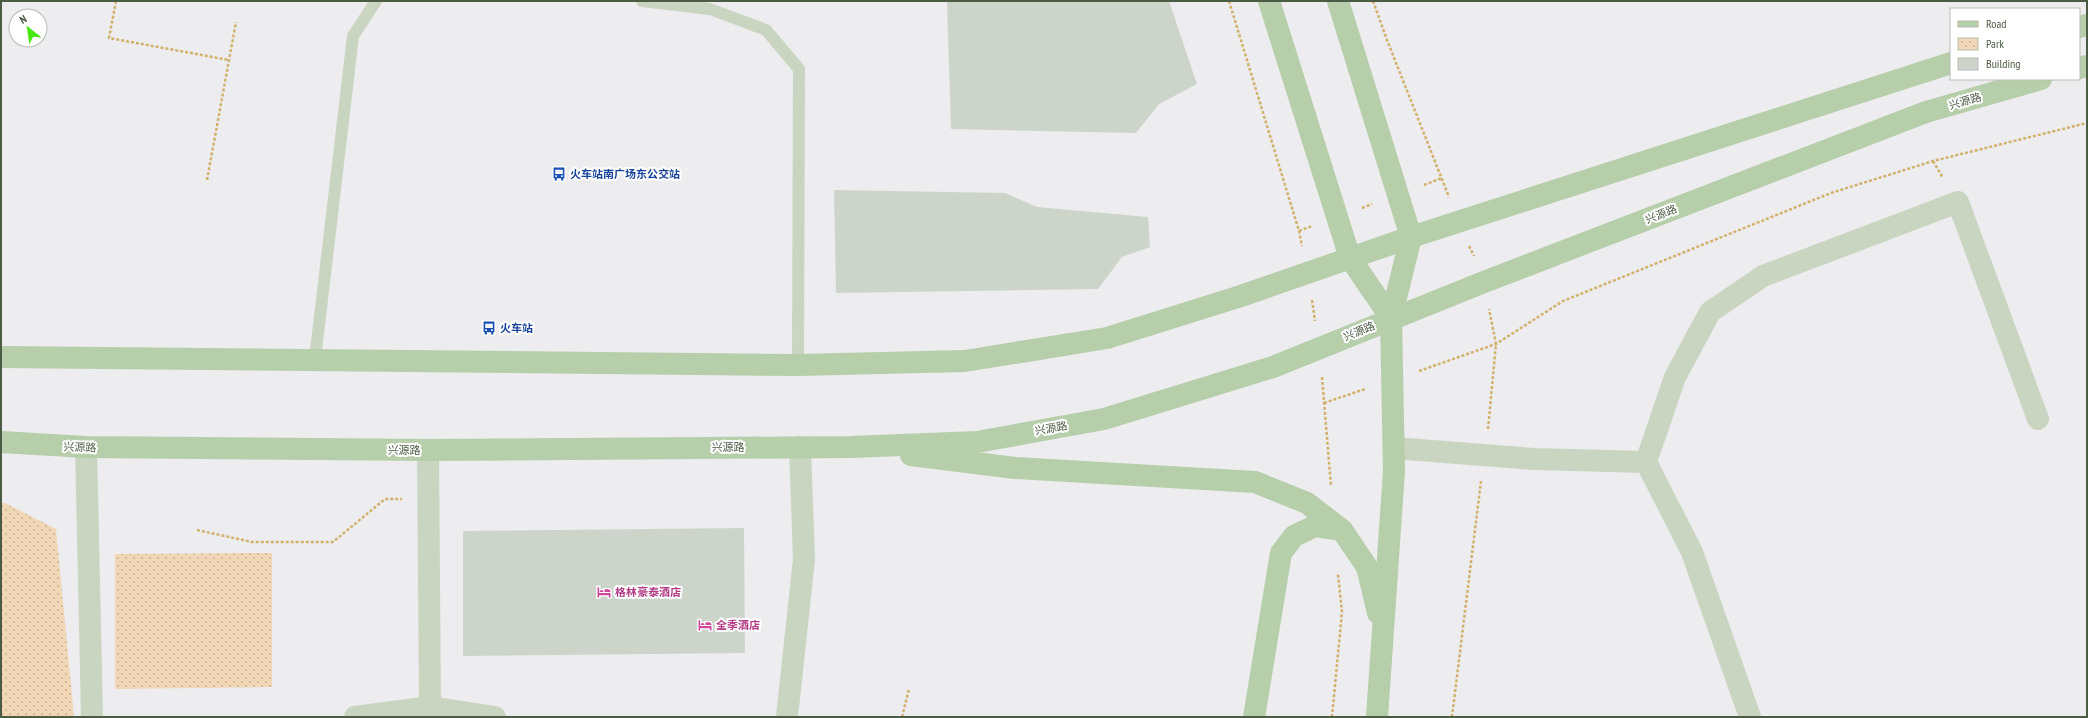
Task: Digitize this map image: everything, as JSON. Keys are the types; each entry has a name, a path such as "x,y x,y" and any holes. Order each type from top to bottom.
{"main road":[{"path":"1269,1 1350,258 1391,318"},
{"path":"1338,1 1411,236 1391,318 1394,471 1377,717"},
{"path":"1,357 798,365 965,360 1107,338 1241,296 1411,236 1950,63"},
{"name":"兴源路","path":"1,442 86,448 428,450 851,447 977,442 1104,419 1274,367 1391,318 1926,112 2038,80"},
{"path":"851,447 1015,468 1255,482 1307,502 1342,530 1367,567 1383,632"},
{"path":"1254,717 1281,553 1294,536 1315,526 1342,530"}],"street":[{"path":"1750,717 1692,552 1646,462 1674,377 1710,312 1763,276 1958,202 2038,419"},
{"path":"787,717 804,559 800,447"},
{"path":"86,448 92,717"},
{"path":"1394,448 1534,458 1646,462"},
{"path":"428,450 430,707"},
{"path":"355,717 430,707 496,717"}],"lane":[{"path":"315,360 353,36 376,1"},
{"path":"642,1 710,9 766,30 799,69 798,365"}],"path":[{"path":"116,1 109,38 229,60"},
{"path":"1373,1 1386,40 1484,282 1496,344 1494,378 1452,717"},
{"path":"207,180 236,22"},
{"path":"1496,344 1563,301 1831,193 1933,161 2087,123"},
{"path":"197,530 252,542 333,542 385,499 428,498"},
{"path":"902,717 909,689"}],"green space":[{"path":"1,503 5,503 56,529 74,717 1,717"},
{"path":"272,553 272,687 115,689 115,554"}],"building":[{"path":"947,1 1169,1 1197,84 1159,104 1136,133 951,129"},
{"path":"834,190 1005,193 1037,207 1148,217 1150,247 1122,257 1098,289 836,293"},
{"name":"格林豪泰酒店","path":"744,528 745,653 463,656 463,531"}],"place":[{"name":"火车站南广场东公交站","path":"559,174"},
{"name":"火车站","path":"489,328"},
{"name":"格林豪泰酒店","path":"604,592"},
{"name":"全季酒店","path":"705,625"}]}
